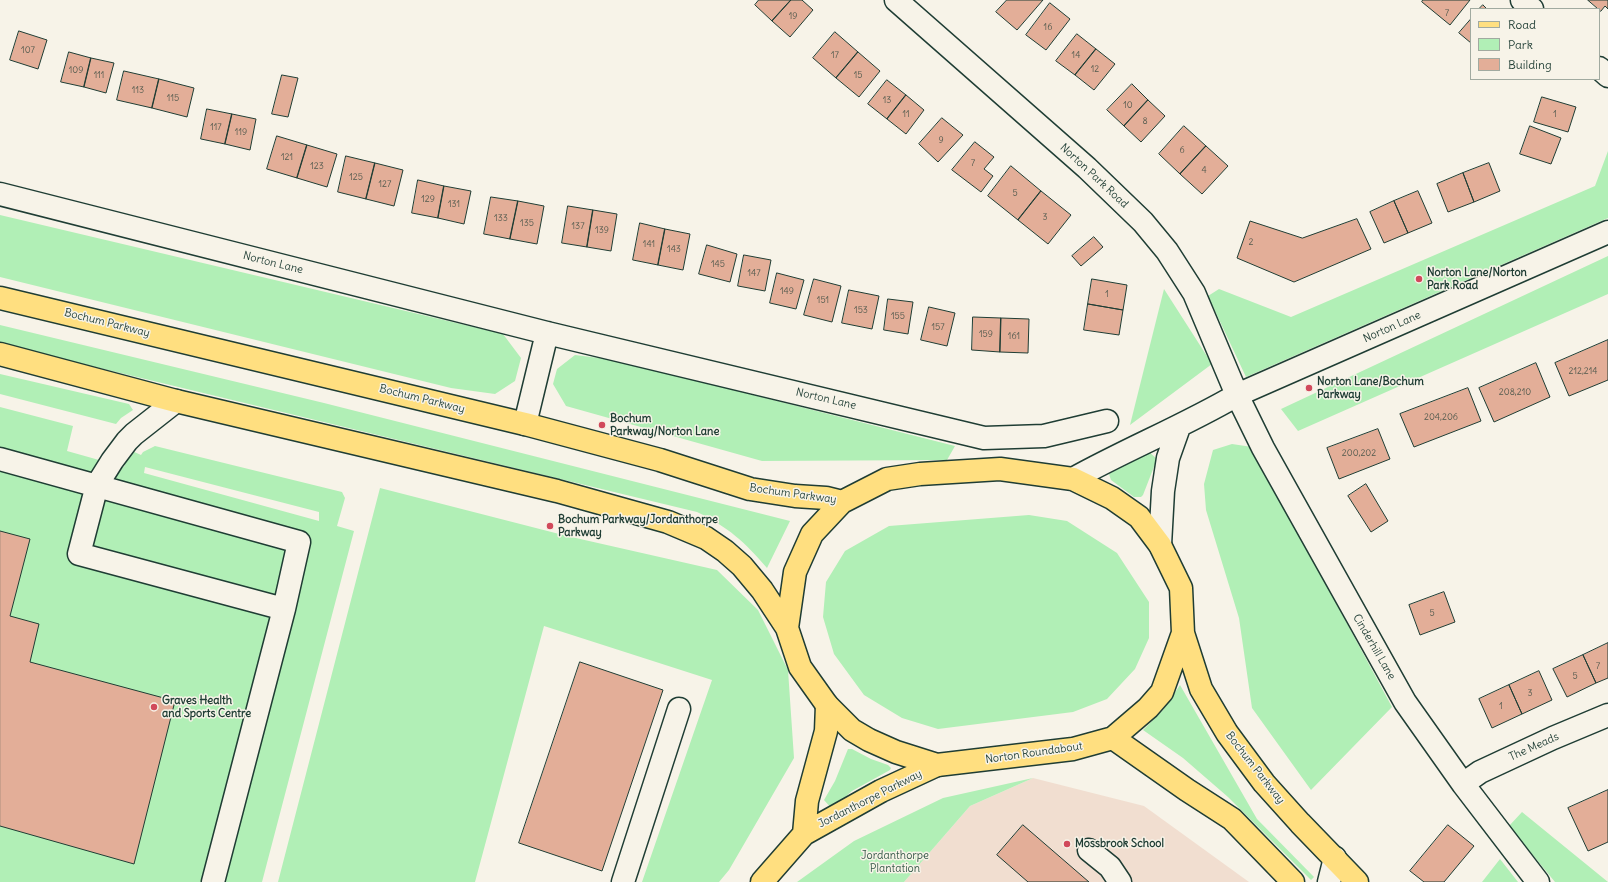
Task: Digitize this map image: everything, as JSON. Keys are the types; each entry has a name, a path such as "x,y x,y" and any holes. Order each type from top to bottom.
{"main road":[{"name":"Bochum Parkway","path":"0,298 525,424 660,460 750,489 795,496 826,498 842,502"},
{"path":"0,354 176,401 557,491 668,522 706,538 725,551 742,566 762,590 787,628"},
{"name":"Norton Roundabout","path":"1000,469 1073,479 1112,498 1139,518 1160,545 1180,588 1183,633 1162,692 1148,708 1113,738 1074,749 936,766 896,752 869,740 852,730 827,704 800,667 787,628 795,572 812,534 842,502 887,479 920,474 1000,469"},
{"name":"Bochum Parkway","path":"1183,633 1201,689 1227,733 1264,783 1357,882"},
{"name":"Jordanthorpe Parkway","path":"804,834 807,801 826,731 827,704"},
{"path":"1113,738 1187,790 1232,819 1293,882"},
{"name":"Jordanthorpe Parkway","path":"762,882 804,834 881,791 936,766"}],"street":[{"name":"Norton Park Road","path":"896,0 1087,168 1143,222 1167,251 1194,293 1237,394"},
{"path":"1522,0 1531,8"},
{"path":"1600,69 1608,76"},
{"name":"Norton Lane","path":"0,194 547,333 984,438 1044,436 1107,421"},
{"name":"Norton Lane","path":"1073,479 1123,452 1179,426 1237,394 1608,232"},
{"path":"525,424 547,333"},
{"name":"Cinderhill Lane","path":"1237,394 1263,448 1405,702 1463,784 1538,882"},
{"path":"176,401 126,441 112,461 97,485 79,554 284,609"},
{"path":"1160,545 1163,491 1168,458 1179,426"},
{"path":"0,459 299,542 284,609 214,882"},
{"path":"623,882 679,710"},
{"name":"The Meads","path":"1463,784 1480,772 1553,738 1608,715"},
{"path":"1089,850 1110,867 1120,882"},
{"path":"1329,882 1335,858"}],"shaded area":[{"name":"Mossbrook School","path":"1033,778 1144,806 1249,882 904,882 970,806"}],"green space":[{"path":"1608,151 1608,218 1246,377 1208,296 1219,289 1291,317 1595,186"},
{"path":"0,215 503,334 521,358 515,381 495,394 451,388 0,277"},
{"path":"1608,256 1608,294 1298,431 1281,409"},
{"path":"1164,289 1212,364 1130,425"},
{"path":"0,325 324,403 790,521 767,568 751,550 727,529 697,512 0,344"},
{"path":"575,355 615,360 955,446 947,460 762,461 566,406 553,384 557,369"},
{"path":"0,374 129,404 133,410 121,418 116,424 0,394"},
{"name":"Graves Health and Sports Centre","path":"0,407 73,426 67,451 124,467 130,450 141,455 143,452 155,446 342,492 345,498 337,526 354,531 262,882 0,882","holes":["145,467 319,512 319,521 144,473"]},
{"path":"1232,444 1252,447 1392,707 1311,790 1252,708 1239,618 1206,510 1204,484 1213,450"},
{"path":"1147,450 1157,459 1143,495 1141,497 1134,497 1111,480 1109,474"},
{"path":"380,488 567,536 717,570 758,610 788,670 794,758 729,870 719,882 642,882 712,680 544,626 475,882 278,882"},
{"path":"1029,515 1067,521 1117,553 1149,602 1149,638 1135,669 1107,699 1073,712 938,729 902,718 864,695 834,654 823,617 826,582 845,551 889,526"},
{"path":"1180,685 1257,819 1314,877 1311,880 1228,797 1183,758 1143,730 1163,710"},
{"path":"848,749 852,749 871,759 888,765 891,768 890,770 852,791 832,809 824,800 835,781"},
{"name":"Jordanthorpe Plantation","path":"1033,778 970,806 904,882 797,882 854,841 943,798"},
{"path":"1522,812 1608,882 1555,882 1509,826"},
{"path":"1500,859 1518,882 1482,882"}],"building":[{"path":"759,0 791,0 772,21 755,5"},
{"path":"791,0 802,0 813,10 790,37 772,21"},
{"path":"1007,0 1043,0 1017,30 996,12"},
{"path":"1423,0 1470,0 1450,25 1422,2"},
{"path":"1588,0 1608,0 1608,9 1605,6 1601,11 1600,8 1597,8"},
{"path":"1050,3 1070,19 1046,50 1026,35"},
{"path":"1470,20 1470,42 1459,33"},
{"path":"19,31 47,40 38,69 10,60"},
{"path":"835,32 858,52 836,78 813,58"},
{"path":"1077,34 1096,49 1075,75 1056,61"},
{"path":"1096,49 1115,64 1094,90 1075,75"},
{"path":"69,52 91,58 84,87 61,82"},
{"path":"858,52 880,71 859,97 836,78"},
{"path":"91,58 114,63 106,93 84,87"},
{"path":"124,71 159,79 152,108 117,100"},
{"path":"282,75 298,78 288,117 272,114"},
{"path":"159,79 194,88 187,117 152,108"},
{"path":"887,80 906,95 887,119 868,104"},
{"path":"1132,84 1148,100 1124,126 1107,110"},
{"path":"906,95 924,110 906,134 887,119"},
{"path":"1542,97 1576,107 1568,132 1534,122"},
{"path":"1148,100 1165,116 1141,142 1124,126"},
{"path":"207,109 232,114 225,144 201,139"},
{"path":"232,114 256,119 250,150 225,144"},
{"path":"942,118 963,135 938,162 919,144"},
{"path":"1184,126 1206,146 1180,174 1159,154"},
{"path":"1530,126 1561,138 1551,164 1520,154"},
{"path":"277,136 307,145 297,178 267,169"},
{"path":"975,142 994,157 984,169 993,176 981,192 952,170"},
{"path":"307,145 337,154 327,187 297,178"},
{"path":"1206,146 1228,166 1202,194 1180,174"},
{"path":"346,156 375,163 366,199 338,192"},
{"path":"375,163 403,170 394,206 366,199"},
{"path":"1489,163 1500,191 1474,202 1463,173"},
{"path":"1011,166 1041,191 1018,220 988,196"},
{"path":"1463,173 1474,202 1448,212 1437,184"},
{"path":"418,180 444,186 438,218 412,213"},
{"path":"444,186 471,191 464,224 438,218"},
{"path":"1041,191 1071,215 1048,244 1018,220"},
{"path":"1418,191 1432,223 1408,233 1394,201"},
{"path":"491,197 518,201 510,239 484,234"},
{"path":"518,201 544,206 537,244 510,239"},
{"path":"1394,201 1408,233 1384,243 1370,212"},
{"path":"568,206 593,210 587,247 562,243"},
{"path":"593,210 617,214 611,251 587,247"},
{"path":"1357,219 1371,249 1294,282 1237,258 1250,221 1302,238"},
{"path":"640,223 665,229 658,265 633,260"},
{"path":"665,229 690,234 683,270 658,265"},
{"path":"1094,237 1103,247 1081,266 1072,256"},
{"path":"707,245 737,254 730,282 699,274"},
{"path":"744,255 771,260 765,291 738,286"},
{"path":"777,273 804,280 796,309 770,303"},
{"path":"814,279 841,286 832,322 804,315"},
{"path":"1092,279 1127,285 1123,310 1088,304"},
{"path":"849,290 879,296 872,329 842,323"},
{"path":"888,299 913,302 908,334 884,330"},
{"path":"1088,304 1123,310 1119,335 1084,330"},
{"path":"929,307 955,313 947,346 921,340"},
{"path":"973,317 1001,318 1000,352 972,350"},
{"path":"1001,318 1029,319 1028,353 1000,352"},
{"path":"1608,340 1608,380 1569,396 1555,363"},
{"path":"1536,363 1550,397 1494,422 1479,388"},
{"path":"1468,388 1481,421 1414,447 1400,414"},
{"path":"1378,429 1390,459 1339,479 1327,448"},
{"path":"1366,484 1388,521 1371,532 1348,496"},
{"path":"0,531 30,539 10,616 39,624 30,662 175,701 134,864 0,826"},
{"path":"1444,592 1455,622 1420,635 1409,605"},
{"path":"1608,643 1608,678 1596,683 1583,655"},
{"path":"1583,655 1596,683 1567,697 1553,669"},
{"path":"580,662 663,690 602,871 519,843"},
{"path":"1539,671 1552,700 1522,714 1509,685"},
{"path":"1509,685 1522,714 1492,728 1479,699"},
{"path":"1608,790 1608,842 1588,851 1568,808"},
{"path":"1023,825 1089,882 1028,882 997,855"},
{"path":"1448,825 1474,846 1444,882 1424,882 1410,871"}],"place":[{"name":"Norton Lane/Norton Park Road","path":"1419,279"},
{"name":"Norton Lane/Bochum Parkway","path":"1309,388"},
{"name":"Bochum Parkway/Norton Lane","path":"602,425"},
{"name":"Bochum Parkway/Jordanthorpe Parkway","path":"550,526"},
{"name":"Graves Health and Sports Centre","path":"154,707"},
{"name":"Mossbrook School","path":"1067,844"}]}
